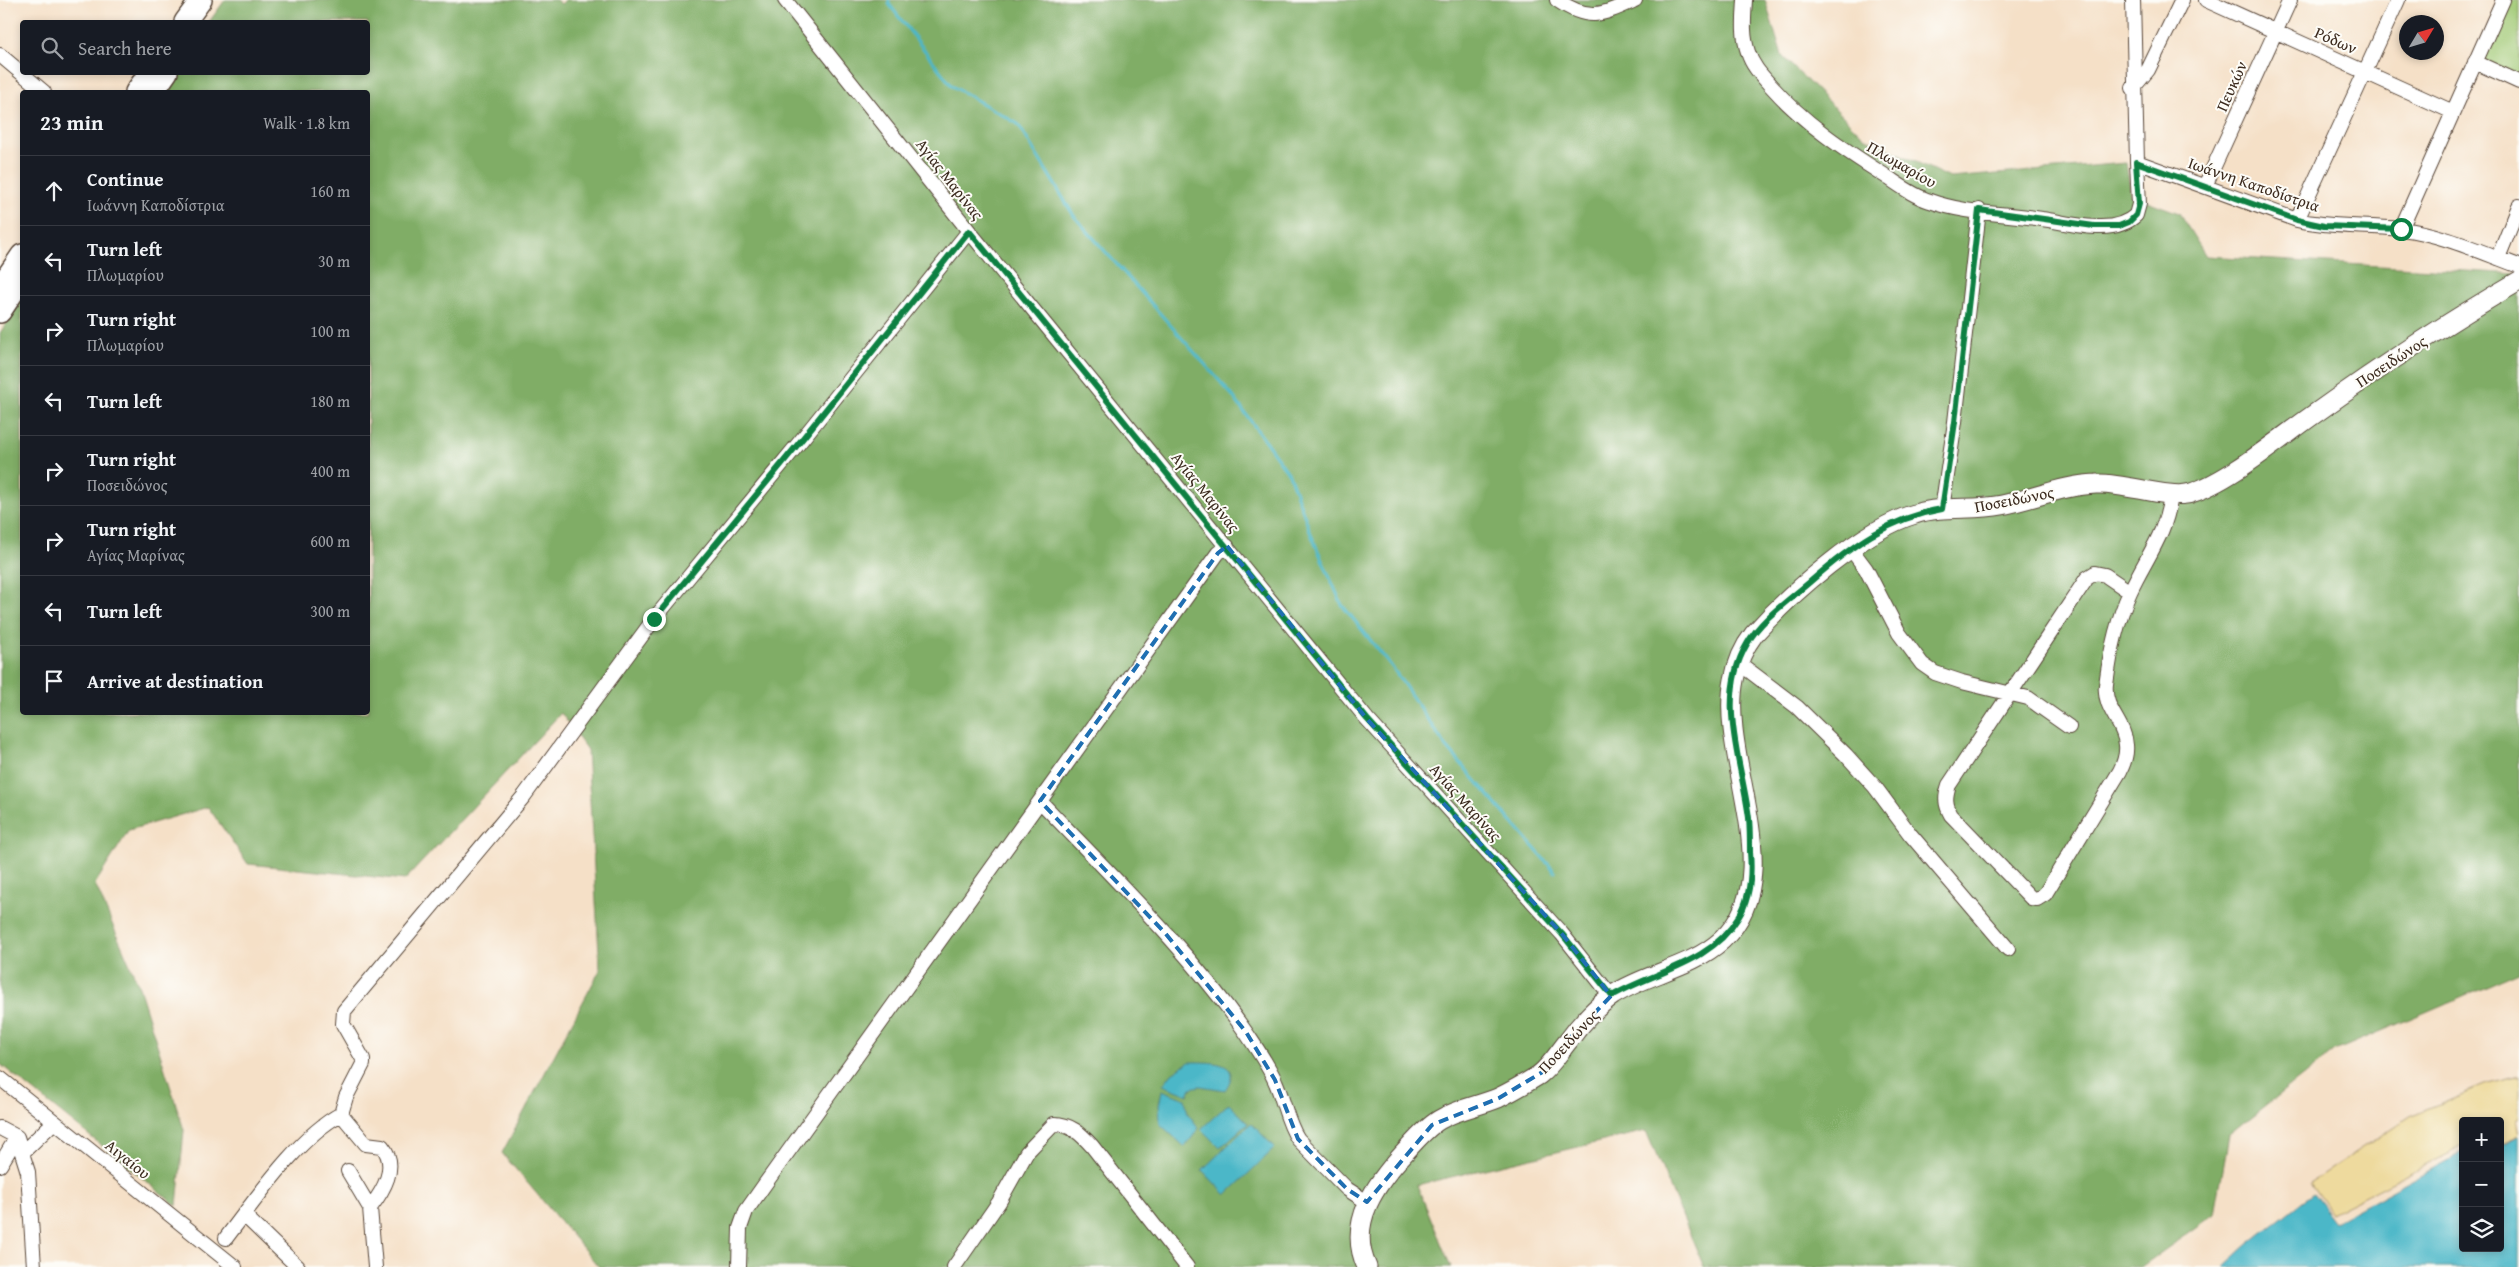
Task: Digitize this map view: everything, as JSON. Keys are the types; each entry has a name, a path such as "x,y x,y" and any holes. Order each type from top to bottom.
{"main road":[{"path":"194,11 218,0"},
{"path":"137,90 148,75"},
{"path":"154,90 165,75"},
{"path":"0,287 20,258"},
{"path":"0,312 20,283"}],"street":[{"name":"Αγίας Μαρίνας","path":"786,0 969,231 1367,719 1556,927 1612,996"},
{"path":"1557,0 1580,14 1594,16 1606,13 1635,0"},
{"name":"Πλωμαρίου","path":"1746,0 1744,40 1748,54 1758,71 1799,116 1840,148 1905,189 1929,201 1952,207 2069,223 2119,226 2129,222 2136,215 2139,204 2136,162"},
{"path":"2132,0 2136,162"},
{"path":"2133,88 2148,70 2182,0"},
{"name":"Ρόδων","path":"2206,0 2453,112"},
{"name":"Πευκών","path":"2205,186 2290,0"},
{"path":"2297,220 2398,0"},
{"path":"2401,229 2503,0"},
{"path":"0,55 20,72"},
{"path":"2475,62 2519,82"},
{"path":"24,75 42,90"},
{"name":"Ιωάννη Καποδίστρια","path":"2136,162 2297,220 2324,226 2401,229 2430,234 2519,266"},
{"path":"2498,258 2519,206"},
{"path":"1942,509 1955,422 1979,210"},
{"path":"226,1238 286,1162 322,1124 341,1114 346,1097 363,1064 363,1059 343,1024 344,1011 524,796 654,619 969,231"},
{"name":"Ποσειδώνος","path":"1367,1267 1360,1240 1361,1219 1367,1202 1388,1171 1432,1124 1452,1114 1498,1098 1546,1070 1571,1037 1612,996 1632,984 1691,960 1712,948 1732,928 1746,901 1751,865 1748,818 1732,712 1734,680 1746,645 1766,620 1851,549 1887,525 1915,514 1942,509 1998,506 2095,484 2120,484 2171,494 2189,494 2208,486 2403,353 2519,281"},
{"path":"2130,592 2105,575 2095,573 2087,578 1949,785 1945,795 1946,806 1950,815 2031,898 2037,899 2045,894 2126,758 2127,744 2110,710 2105,687 2117,629 2130,592 2165,527 2171,494"},
{"path":"739,1267 740,1228 751,1204 1218,553 1227,546"},
{"path":"1851,549 1866,569 1899,633 1922,664 1935,673 1962,682 2028,698 2069,726"},
{"path":"1739,663 1797,708 1846,755 2008,949"},
{"path":"1040,801 1165,933 1220,1000 1246,1032 1275,1080 1293,1131 1298,1139 1347,1190 1367,1202"},
{"name":"Αιγαίου","path":"0,1078 235,1267"},
{"path":"341,1114 366,1144 382,1146 388,1153 390,1170 386,1183 370,1208"},
{"path":"23,1152 54,1122"},
{"path":"954,1267 999,1202 1027,1152 1054,1124 1064,1124 1080,1133 1187,1267"},
{"path":"0,1128 17,1138 28,1172 34,1267"},
{"path":"0,1165 17,1138"},
{"path":"348,1171 370,1208 375,1267"},
{"path":"244,1215 298,1267"}],"highlighted area":[{"path":"1227,546 1367,719 1562,934 1611,996 1571,1037 1546,1070 1499,1098 1432,1125 1367,1202 1347,1189 1298,1139 1275,1080 1246,1032 1165,933 1040,801 1218,553"}],"green space":[{"path":"225,0 556,0 561,4 565,0 1765,0 1782,56 1864,137 1950,178 2126,163 2131,195 2179,213 2206,256 2519,274 2519,972 2335,1051 2229,1135 2215,1214 2141,1267 1704,1267 1646,1131 1417,1185 1451,1267 599,1267 502,1153 600,970 587,750 561,713 405,880 248,864 208,807 129,830 95,884 138,984 184,1130 177,1206 0,1064 0,333 20,301 20,715 370,715 370,90 162,90 174,75 370,75 370,20 210,20"},
{"path":"2507,0 2519,0 2519,81 2478,64"}],"sand":[{"path":"2519,1076 2519,1117 2516,1119 2519,1135 2504,1142 2504,1117 2459,1117 2459,1148 2331,1213 2310,1183 2412,1115 2487,1084"}],"water":[{"path":"1189,1062 1214,1063 1228,1068 1231,1073 1225,1090 1200,1086 1191,1088 1188,1095 1163,1085 1172,1073"},
{"path":"1162,1090 1185,1099 1188,1114 1199,1128 1185,1147 1160,1124 1159,1105"},
{"path":"1229,1103 1248,1123 1220,1148 1201,1129"},
{"path":"1251,1123 1275,1148 1226,1195 1202,1170"},
{"path":"2519,1136 2519,1267 2223,1267 2247,1245 2313,1193 2335,1222 2459,1154 2459,1252 2504,1252 2504,1143"}],"waterway":[{"path":"889,0 889,4 952,86 1018,124 1074,216 1232,395 1289,474 1313,539 1342,605 1392,667 1445,745 1555,872"}],"route":[{"path":"654,619 799,443 969,231 1367,719 1562,934 1612,996 1632,984 1691,960 1712,948 1732,928 1740,916 1746,901 1751,865 1748,818 1734,730 1732,692 1739,663 1746,645 1766,620 1851,549 1887,525 1915,514 1942,509 1955,422 1979,210 2094,226 2119,226 2129,222 2136,215 2139,204 2136,162 2297,220 2324,226 2401,229"}]}
